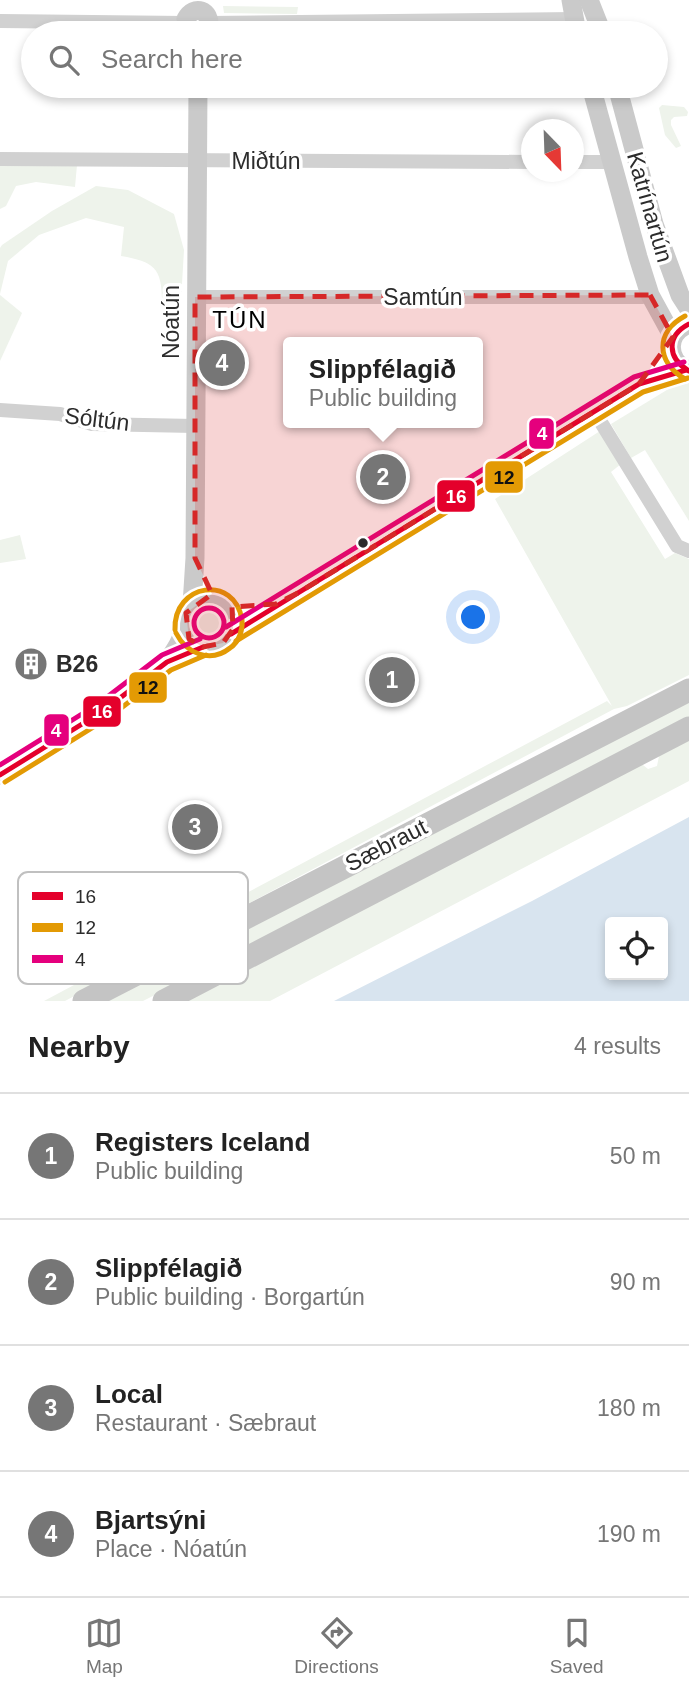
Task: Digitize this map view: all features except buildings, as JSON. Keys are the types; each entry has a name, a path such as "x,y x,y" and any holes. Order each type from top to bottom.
{"main road":[{"name":"Sæbraut","path":"248,916 689,690"},
{"name":"Sæbraut","path":"248,957 689,728"},
{"name":"Sæbraut","path":"83,1001 116,984"},
{"name":"Sæbraut","path":"164,1001 197,984"}],"street":[{"path":"571,0 576,21"},
{"path":"589,0 597,21"},
{"path":"0,22 21,22"},
{"name":"Nóatún","path":"192,605 195,558 198,98"},
{"name":"Katrínartún","path":"594,98 650,295 672,341 674,360 687,370"},
{"name":"Katrínartún","path":"620,98 654,224 680,295 689,309"},
{"name":"Miðtún","path":"0,159 521,162"},
{"path":"584,162 611,162"},
{"name":"Samtún","path":"195,297 642,298 650,295"},
{"path":"639,384 681,327 689,324"},
{"path":"0,775 103,711 167,662 203,647 219,645 276,604 639,384 687,370"},
{"name":"Sóltún","path":"0,410 60,414 92,424 195,426"},
{"path":"594,411 677,546 689,551"},
{"name":"Nóatún","path":"195,558 221,603"},
{"path":"167,662 184,629 184,618 192,605 200,600 276,604"},
{"path":"221,603 233,617 231,634"},
{"path":"184,629 190,639 203,647"}],"highlighted area":[{"path":"650,295 673,337 639,384 298,593 276,604 232,607 233,629 223,643 203,647 189,639 186,613 212,594 195,558 195,297"}],"shaded area":[{"path":"223,6 298,7 297,14 224,13"},
{"path":"662,105 684,107 688,112 687,116 674,117 671,120 681,146 676,148 665,135 659,108"},
{"path":"0,165 77,165 75,187 36,182 16,186 6,206 0,209"},
{"path":"96,186 128,190 174,214 184,250 180,318 162,302 160,281 154,268 141,261 121,256 124,227 86,218 39,235 8,261 0,294 2,245 52,211"},
{"path":"0,295 22,313 0,361"},
{"path":"680,382 689,382 689,521 645,450 631,458 611,424"},
{"path":"600,431 621,464 611,472 665,559 675,553 689,559 689,675 627,706 614,709 248,904 248,892 607,701 612,706 495,499"},
{"path":"20,535 26,559 0,563 0,540"},
{"path":"208,611 218,615 222,625 218,635 208,639 198,635 194,625 198,615"},
{"path":"689,694 689,720 673,730 248,947 248,923"},
{"path":"689,736 689,781 270,1001 177,1001 210,984 248,984 248,964 635,765 643,765 648,769 657,766 659,756"},
{"path":"689,817 689,1001 334,1001 532,901"},
{"path":"76,984 97,984 65,1001 44,1001"},
{"path":"132,984 176,984 143,1001 99,1001"}],"transit line":[{"name":"12","path":"685,316 668,330 663,347 669,364 685,379"},
{"name":"16","path":"689,324 676,335 672,347 676,360 689,371"},
{"name":"4","path":"226,627 634,377 684,362"},
{"name":"16","path":"231,634 639,384 686,370"},
{"name":"12","path":"236,641 643,392 688,378"},
{"name":"12","path":"175,630 177,614 184,602 193,594 205,590 228,596 237,605 242,620 241,632 236,642 215,655 207,656 192,651 176,633"},
{"name":"4","path":"209,608 220,612 224,623 220,634 209,638 198,634 194,623 198,612 209,608"},
{"name":"4","path":"0,765 98,704 162,655 200,639"},
{"name":"16","path":"0,775 103,711 167,662 203,647"},
{"name":"12","path":"5,782 108,718 171,670 206,655"}],"place":[{"name":"Bjartsýni","path":"222,363"},
{"name":"Slippfélagið","path":"383,477"},
{"name":"B26","path":"31,664"},
{"name":"Registers Iceland","path":"392,680"},
{"name":"Local","path":"195,827"}],"district":[{"name":"TÚN","path":"240,320"}]}
